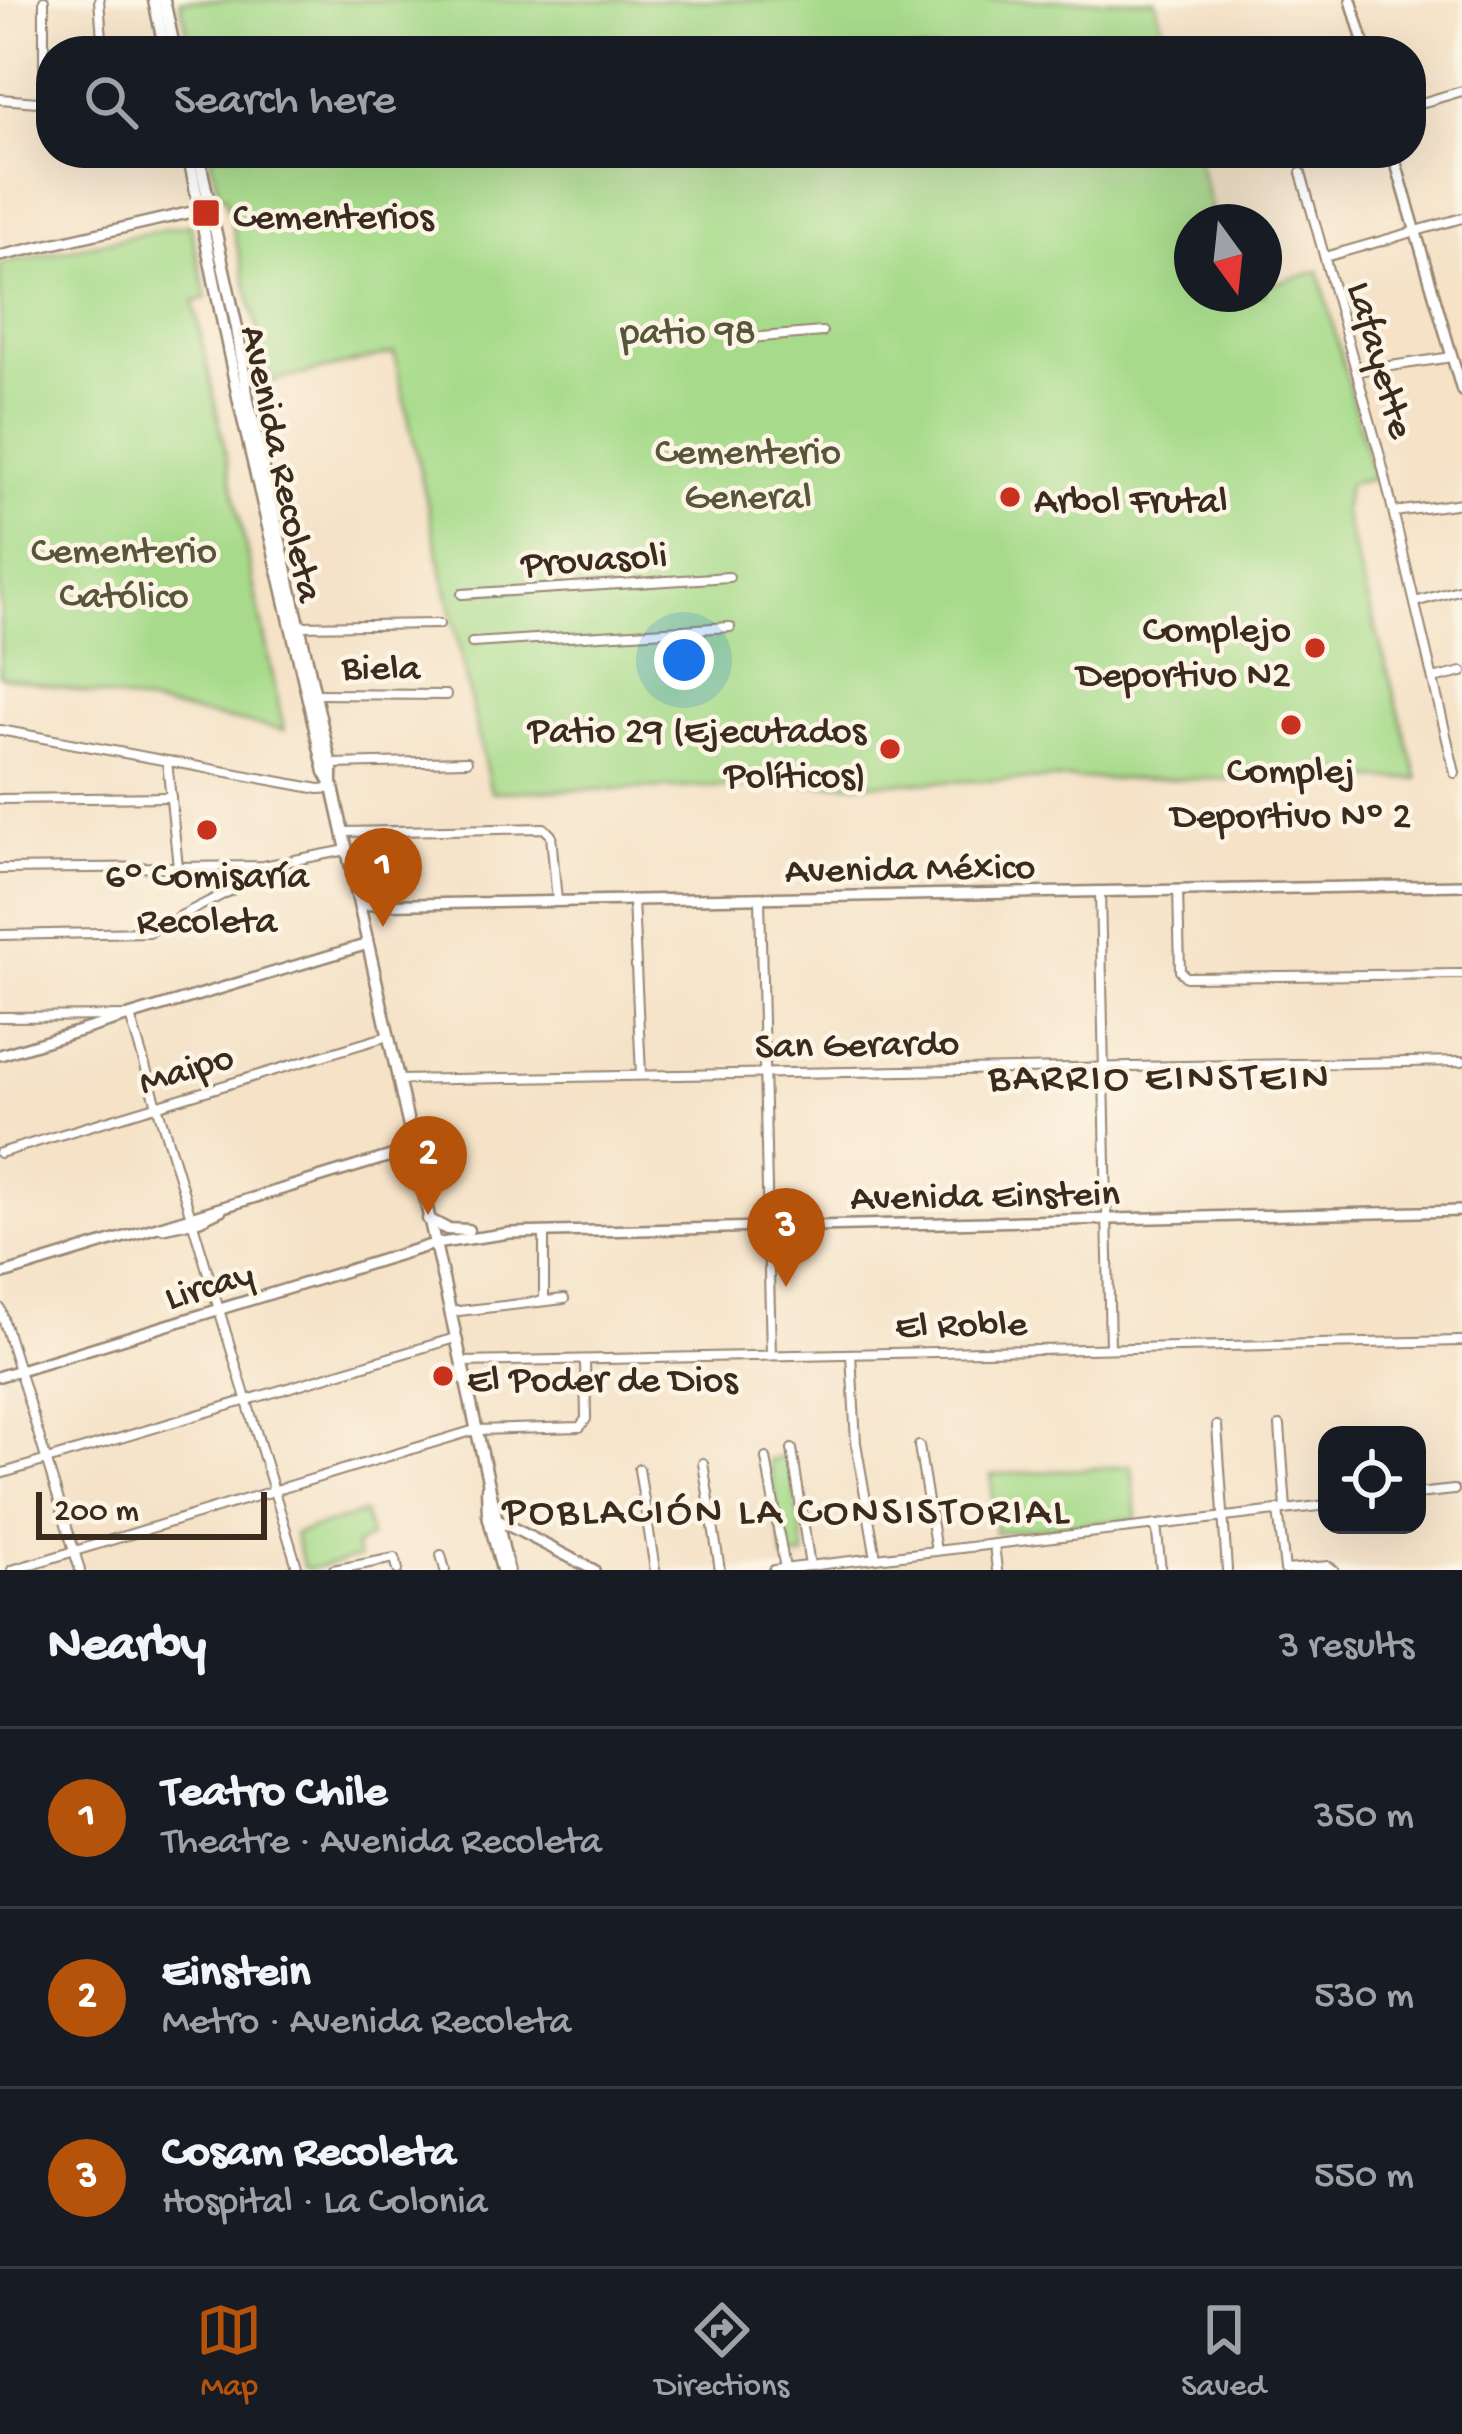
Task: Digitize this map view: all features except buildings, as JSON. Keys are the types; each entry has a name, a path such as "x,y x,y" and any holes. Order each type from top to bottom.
{"main road":[{"path":"154,0 162,36"},
{"path":"164,0 172,36"},
{"name":"Avenida Recoleta","path":"193,168 331,764 332,786 505,1570"},
{"name":"Avenida Recoleta","path":"201,168 286,607 332,786"},
{"path":"428,1219 443,1228 468,1231"}],"street":[{"path":"44,0 45,36"},
{"path":"99,0 103,36"},
{"path":"1351,0 1362,36"},
{"path":"1426,102 1462,92"},
{"path":"0,99 36,101"},
{"path":"1398,168 1462,391"},
{"name":"Lafayette","path":"1301,173 1394,512 1456,756 1455,773"},
{"path":"0,256 205,209"},
{"path":"1324,256 1462,218"},
{"path":"738,339 822,332"},
{"path":"1357,371 1452,357"},
{"path":"1394,512 1462,503"},
{"name":"Provasoli","path":"462,594 729,577"},
{"path":"1415,602 1462,589"},
{"path":"298,626 440,624"},
{"path":"472,643 730,627"},
{"path":"1433,680 1462,672"},
{"name":"Biela","path":"314,694 446,695"},
{"path":"0,730 319,789 332,786"},
{"path":"167,761 178,867"},
{"path":"331,764 467,761"},
{"path":"0,800 171,796"},
{"path":"343,832 544,828 550,836 557,901"},
{"path":"0,869 283,864 346,850"},
{"path":"0,934 149,932 283,864"},
{"path":"246,866 249,881"},
{"name":"Avenida México","path":"359,905 1462,885"},
{"path":"1178,890 1180,970 1186,977 1462,974"},
{"path":"1100,891 1110,1348"},
{"path":"760,898 771,1355"},
{"path":"633,900 641,1075"},
{"path":"0,1055 368,944"},
{"path":"0,1017 130,1016"},
{"path":"130,1016 298,1570"},
{"name":"Maipo","path":"0,1154 388,1036"},
{"name":"San Gerardo","path":"398,1080 1462,1061"},
{"path":"0,1275 394,1156 411,1138"},
{"path":"394,1156 416,1162"},
{"name":"Avenida Einstein","path":"434,1244 468,1231 1462,1211"},
{"path":"544,1232 544,1301"},
{"name":"Avenida Einstein","path":"434,1244 510,1233"},
{"name":"Lircay","path":"0,1376 434,1244"},
{"path":"449,1312 564,1299"},
{"path":"0,1308 80,1570"},
{"path":"0,1474 455,1337"},
{"name":"El Roble","path":"460,1362 1462,1341"},
{"path":"851,1354 856,1443 876,1558"},
{"path":"13,1570 475,1430 582,1426 586,1419 585,1360"},
{"path":"1216,1426 1227,1570"},
{"path":"1280,1426 1285,1570 1328,1566 1334,1570"},
{"path":"919,1446 936,1551"},
{"path":"792,1449 810,1566"},
{"path":"766,1458 785,1569"},
{"path":"703,1463 720,1570"},
{"path":"640,1469 655,1570"},
{"path":"1426,1493 1454,1490"},
{"path":"774,1570 1318,1505"},
{"path":"494,1518 594,1570"},
{"path":"1156,1525 1161,1570"},
{"path":"994,1544 997,1570"},
{"path":"441,1555 445,1570"},
{"path":"333,1570 395,1558 398,1570"}],"green space":[{"path":"180,0 1155,0 1165,36 188,36"},
{"name":"Cementerio General","path":"213,168 1200,168 1210,204 1174,204 1174,312 1282,312 1282,281 1319,271 1373,479 1348,484 1343,511 1418,779 1059,779 491,792 394,353 270,382 225,196 220,196"},
{"name":"Cementerio Católico","path":"190,224 207,298 194,302 284,730 0,676 0,264"},
{"path":"789,1457 805,1556 784,1559 769,1460"},
{"path":"1132,1466 1137,1518 995,1533 991,1475"},
{"path":"364,1513 370,1537 355,1546 359,1558 304,1567 294,1534"}],"place":[{"name":"Cementerios","path":"206,213"},
{"name":"Arbol Frutal","path":"1010,497"},
{"name":"Complejo Deportivo N2","path":"1315,648"},
{"name":"Complej Deportivo Nº 2","path":"1291,725"},
{"name":"Patio 29 (Ejecutados Políticos)","path":"890,749"},
{"name":"6° Comisaría Recoleta","path":"207,830"},
{"name":"Teatro Chile","path":"383,927"},
{"name":"Einstein","path":"428,1215"},
{"name":"Cosam Recoleta","path":"786,1287"},
{"name":"El Poder de Dios","path":"443,1376"}],"district":[{"name":"BARRIO EINSTEIN","path":"1160,1073"},
{"name":"POBLACIÓN LA CONSISTORIAL","path":"787,1507"}],"park label":[{"name":"patio 98","path":"688,328"}]}
